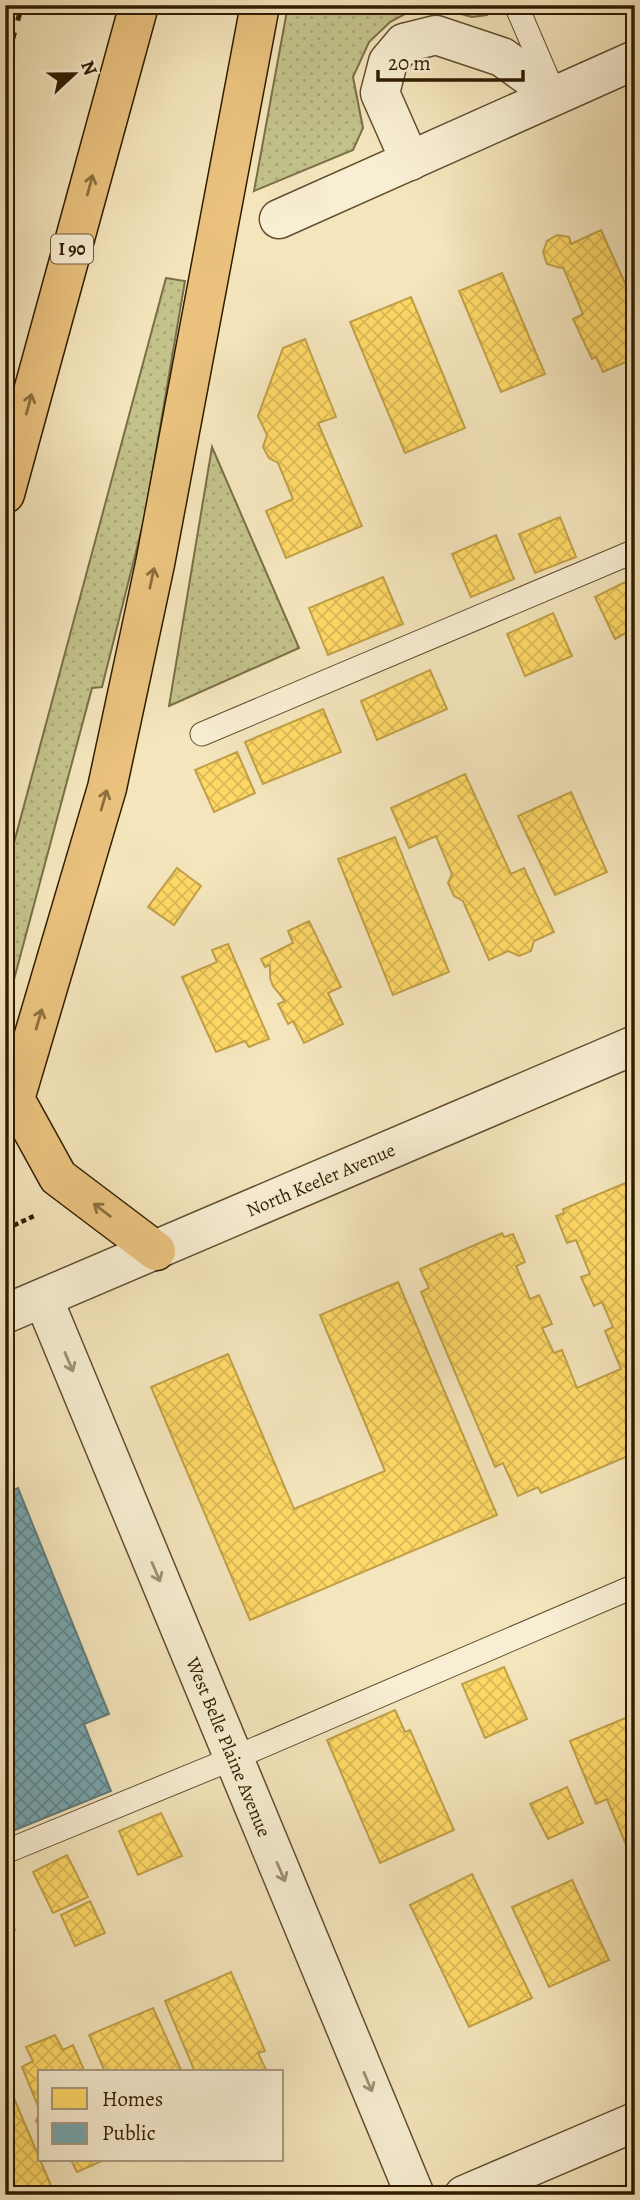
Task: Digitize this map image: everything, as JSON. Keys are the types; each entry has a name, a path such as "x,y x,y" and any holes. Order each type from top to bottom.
{"highway":[{"name":"I 90","path":"5,494 139,5"},
{"path":"156,1251 58,1177 10,1116 107,788 155,564 260,5"}],"street":[{"path":"410,161 380,93 388,62 404,43 436,35 502,57 555,95"},
{"path":"279,219 635,61"},
{"name":"North Keeler Avenue","path":"5,1314 635,1045"},
{"name":"West Belle Plaine Avenue","path":"43,1298 415,2195"},
{"path":"464,2195 635,2122"}],"lane":[{"path":"516,5 555,95"},
{"path":"202,734 635,551"},
{"path":"5,1852 234,1758 635,1586"}],"path":[{"path":"6,1229 40,1213"}],"shaded area":[{"path":"288,5 492,5 487,15 472,17 446,10 414,9 390,22 369,42 353,77 363,128 353,150 254,191"},
{"path":"166,278 185,281 145,516 102,687 92,688 5,1013 5,876"},
{"path":"212,447 299,648 169,706"}],"building: Homes":[{"path":"601,230 635,305 635,358 603,372 596,357 592,359 573,319 583,314 563,267 547,264 543,252 547,241 557,235 569,237 571,244"},
{"path":"502,273 545,374 501,392 459,291"},
{"path":"411,297 465,428 405,453 350,322"},
{"path":"305,339 336,417 318,423 362,526 286,558 266,511 293,499 278,463 269,458 263,447 267,435 258,416 283,348"},
{"path":"560,517 576,557 535,573 519,534"},
{"path":"496,535 514,579 471,597 452,554"},
{"path":"383,577 403,624 328,655 309,608"},
{"path":"635,577 635,628 615,639 595,597"},
{"path":"553,613 572,656 525,676 507,634"},
{"path":"430,670 447,709 377,740 361,701"},
{"path":"323,709 341,752 263,784 245,742"},
{"path":"237,752 255,793 214,812 195,770"},
{"path":"465,774 511,874 524,868 554,932 534,941 531,951 519,956 508,951 489,960 463,901 454,896 448,883 452,874 436,836 409,848 391,808"},
{"path":"571,792 607,872 555,895 518,816"},
{"path":"395,837 449,972 393,995 338,859"},
{"path":"177,868 201,886 174,925 148,907"},
{"path":"309,921 341,987 328,993 343,1024 304,1043 293,1021 288,1024 278,1004 285,1001 273,986 270,965 265,967 261,959 293,943 288,931"},
{"path":"228,944 269,1039 249,1047 245,1041 216,1052 182,977 217,962 212,950"},
{"path":"635,1179 635,1453 541,1493 538,1487 518,1496 503,1463 495,1467 421,1292 429,1288 420,1269 502,1233 504,1237 513,1234 525,1262 516,1266 530,1299 539,1295 552,1324 542,1328 554,1353 562,1350 577,1388 621,1369 605,1331 613,1327 602,1302 594,1306 581,1277 590,1274 576,1240 567,1243 556,1216 564,1213 563,1209"},
{"path":"398,1282 497,1515 250,1620 151,1387 228,1354 294,1509 385,1471 320,1315"},
{"path":"504,1667 527,1719 485,1738 462,1684"},
{"path":"395,1710 405,1732 410,1730 454,1830 380,1863 327,1740"},
{"path":"635,1714 635,1866 607,1799 596,1804 570,1741"},
{"path":"567,1787 583,1823 548,1839 530,1804"},
{"path":"161,1813 182,1856 138,1875 119,1831"},
{"path":"67,1855 88,1897 53,1913 33,1872"},
{"path":"472,1874 532,1998 469,2027 410,1905"},
{"path":"572,1880 609,1960 549,1987 512,1907"},
{"path":"90,1901 105,1933 75,1946 61,1915"},
{"path":"5,1909 15,1930 5,1934"},
{"path":"231,1972 265,2051 258,2053 266,2070 194,2070 165,2001"},
{"path":"153,2008 181,2070 104,2070 89,2035"},
{"path":"55,2035 63,2050 73,2045 84,2070 38,2070 38,2106 22,2067 33,2061 26,2047"},
{"path":"5,2077 38,2155 38,2162 41,2162 55,2195 5,2195"},
{"path":"72,2162 100,2162 77,2172"}],"building: Public":[{"path":"18,1488 109,1714 84,1724 111,1791 5,1834 5,1494"}],"railway":[{"path":"5,67 22,5"}]}
